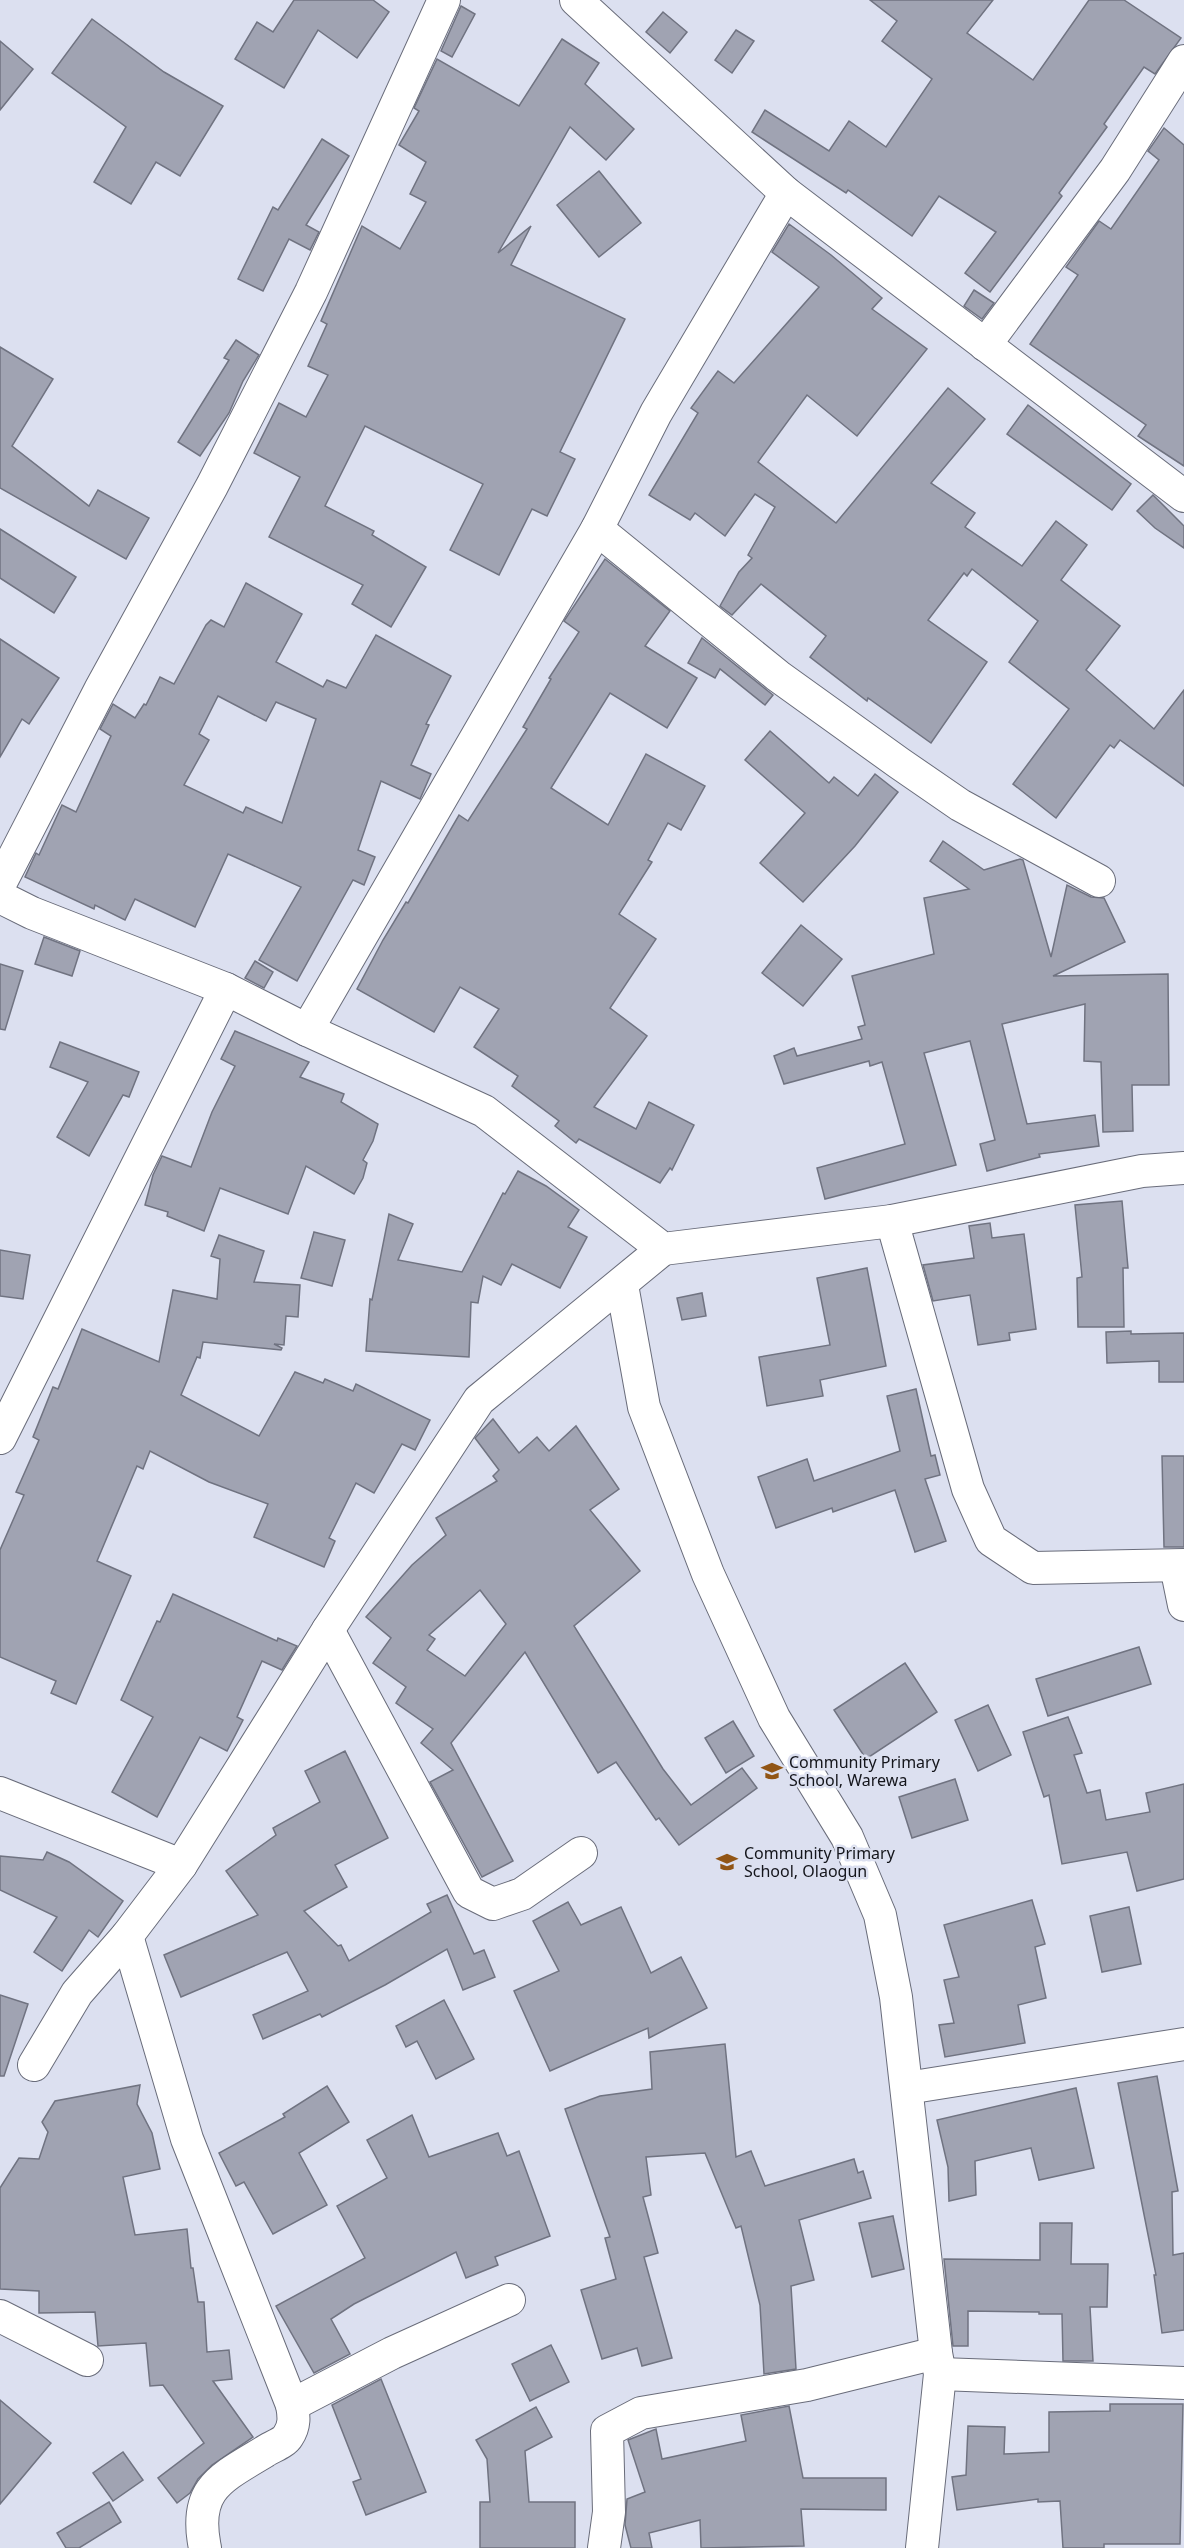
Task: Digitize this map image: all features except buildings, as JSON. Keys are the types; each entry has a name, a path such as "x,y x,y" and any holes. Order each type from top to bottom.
{"street":[{"path":"0,884 100,690 212,486 311,292 444,0"},
{"path":"576,0 786,193 1184,496"},
{"path":"986,345 1115,170 1184,61"},
{"path":"307,1030 597,530 656,413 786,193"},
{"path":"597,530 778,676 908,769 960,805 1099,881"},
{"path":"0,897 32,913 226,989 307,1030 484,1111 663,1249"},
{"path":"0,1438 226,989"},
{"path":"34,2065 77,1994 127,1936 181,1865 328,1630 478,1400 622,1285 663,1249 892,1221 1142,1170 1184,1168"},
{"path":"892,1221 968,1489 991,1540 1033,1568 1180,1565 1184,1605"},
{"path":"622,1285 644,1407 708,1574 774,1718 847,1837 880,1915 897,1997 938,2363 922,2548"},
{"path":"328,1630 470,1892 493,1904 522,1894 581,1853"},
{"path":"0,1792 181,1865"},
{"path":"127,1936 187,2139 292,2405 294,2420 288,2438 214,2486 203,2504 200,2527 205,2548"},
{"path":"907,2088 1184,2044"},
{"path":"292,2405 392,2353 508,2300"},
{"path":"0,2316 87,2360"},
{"path":"604,2548 609,2512 607,2431 640,2413 938,2363 1184,2383"}],"place":[{"name":"Community Primary School, Warewa","path":"772,1771"},
{"name":"Community Primary School, Olaogun","path":"727,1862"}]}
